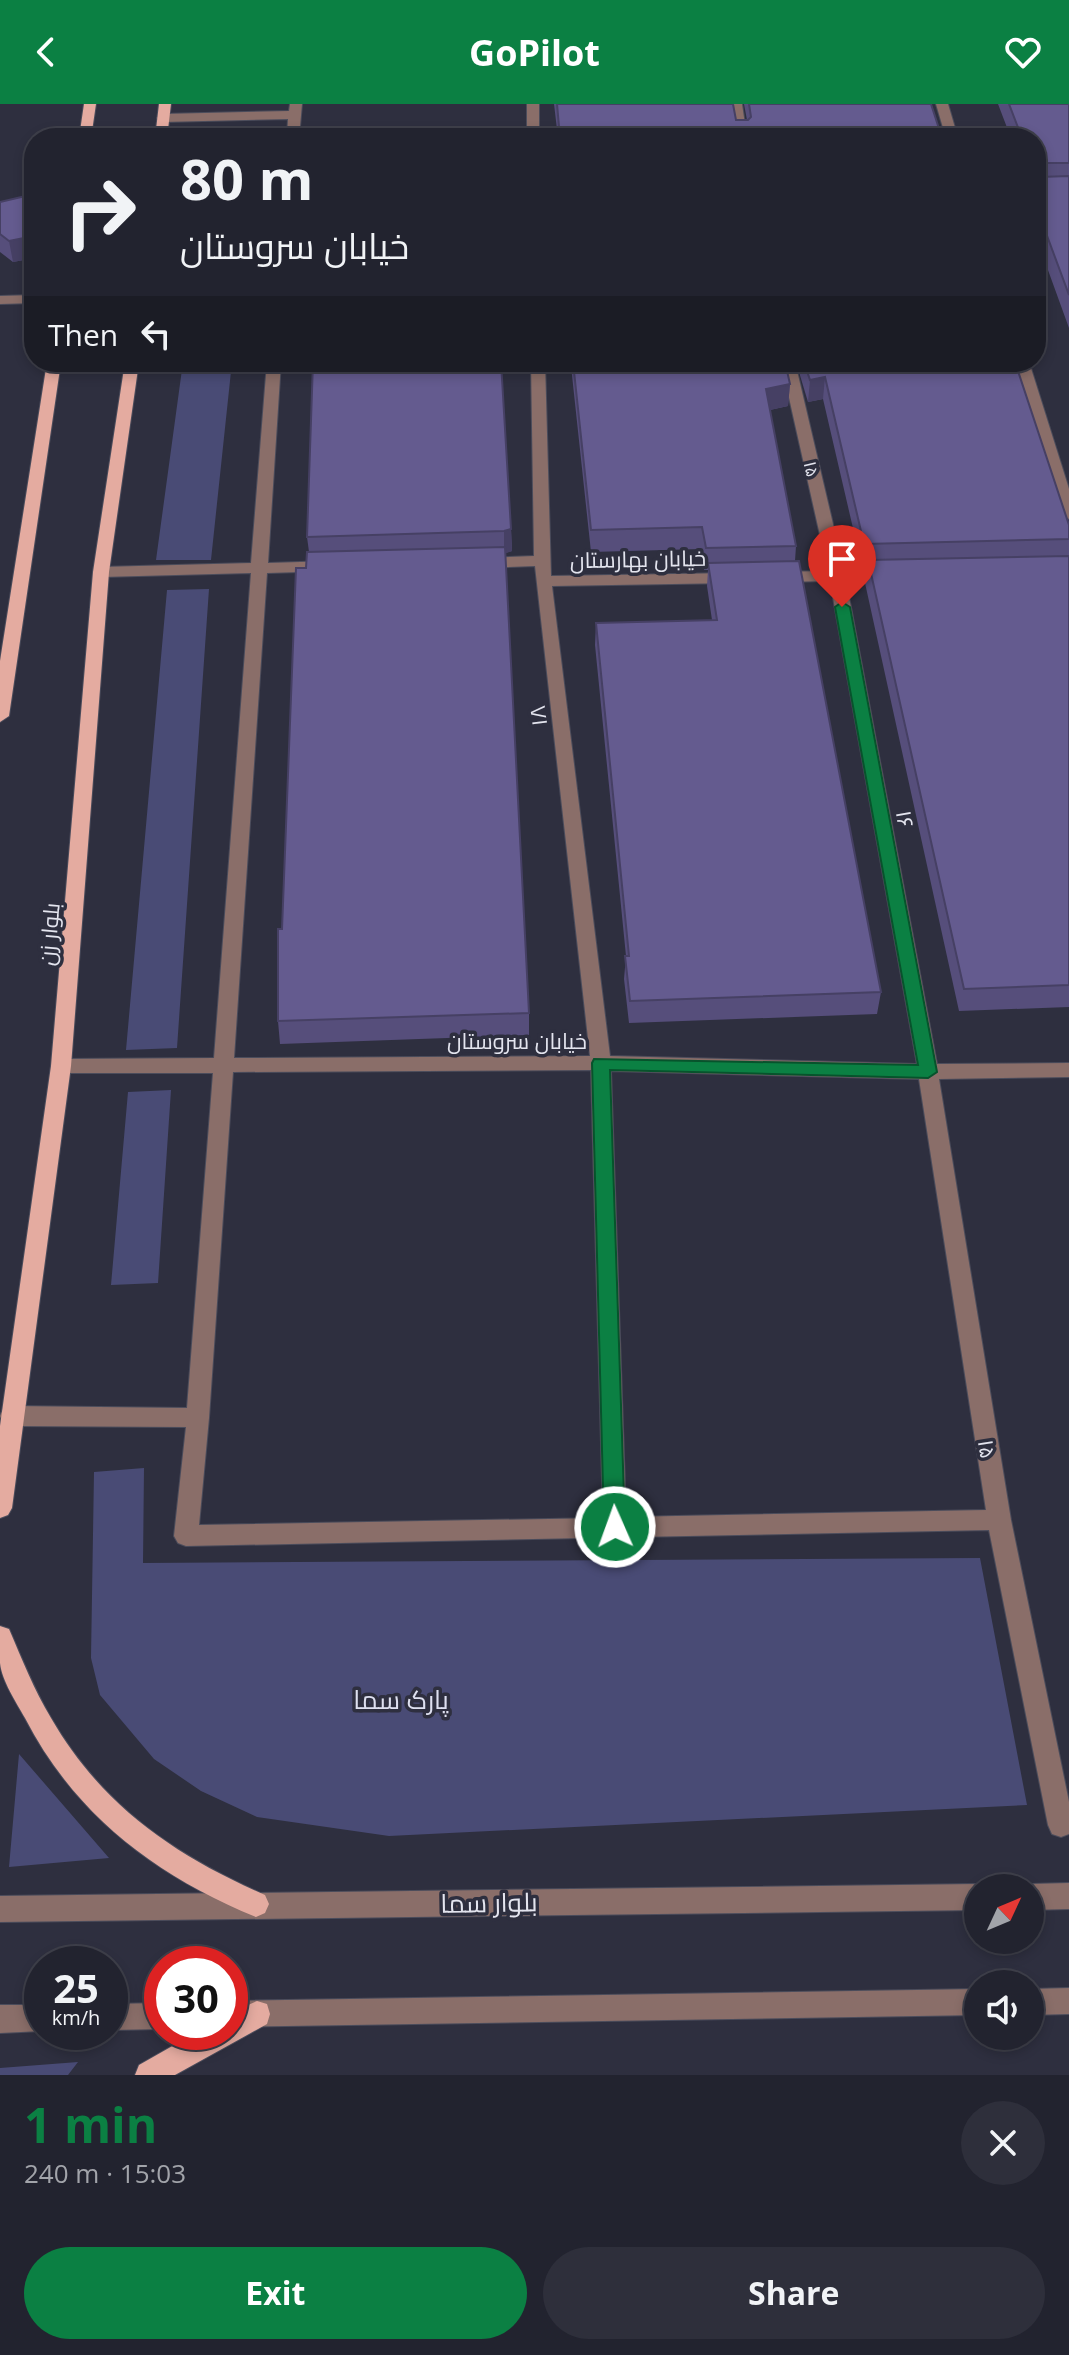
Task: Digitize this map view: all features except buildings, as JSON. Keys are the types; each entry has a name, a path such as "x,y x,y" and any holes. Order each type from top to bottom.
{"main road":[{"path":"86,128 90,104"},
{"path":"0,716 52,372"},
{"name":"بلوار زن","path":"0,1508 61,1066 101,572 131,372"},
{"path":"0,1637 50,1742 91,1797 143,1844 171,1864 195,1878 256,1904"},
{"path":"248,2019 257,2014"},
{"path":"149,2075 192,2050"}],"street":[{"path":"533,104 533,128"},
{"path":"736,104 740,128"},
{"path":"942,104 949,128"},
{"path":"164,111 296,109"},
{"path":"0,300 24,299"},
{"path":"273,372 198,1418 186,1536 999,1520"},
{"name":"۱۸","path":"538,372 543,581 601,1063 615,1527"},
{"name":"۱۵","path":"790,372 837,576"},
{"path":"1025,372 1069,514"},
{"path":"464,563 543,561"},
{"path":"101,572 353,566"},
{"name":"خیابان بهارستان","path":"543,581 914,574"},
{"name":"۱۶","path":"837,576 928,1072"},
{"name":"خیابان سروستان","path":"61,1066 601,1063 928,1072 1069,1070"},
{"name":"۱۵","path":"928,1072 999,1520 1061,1825"},
{"path":"11,1416 198,1418"},
{"path":"1044,1897 1069,1896"},
{"name":"بلوار سما","path":"0,1909 964,1897"},
{"path":"248,2014 964,2002"},
{"path":"1044,2002 1069,2003"},
{"path":"0,2019 24,2018"}],"green space":[{"path":"182,372 231,372 211,560 156,560"},
{"path":"209,589 177,1048 126,1050 167,590"},
{"path":"171,1090 158,1283 111,1285 128,1092"},
{"name":"پارک سما","path":"144,1468 143,1563 980,1558 1027,1805 389,1836 257,1817 201,1791 154,1759 100,1695 91,1658 94,1472"},
{"path":"19,1754 109,1858 9,1867"},
{"path":"78,2062 68,2075 0,2075 0,2068"}],"route":[{"path":"615,1527 601,1063 928,1072 842,607"}]}
